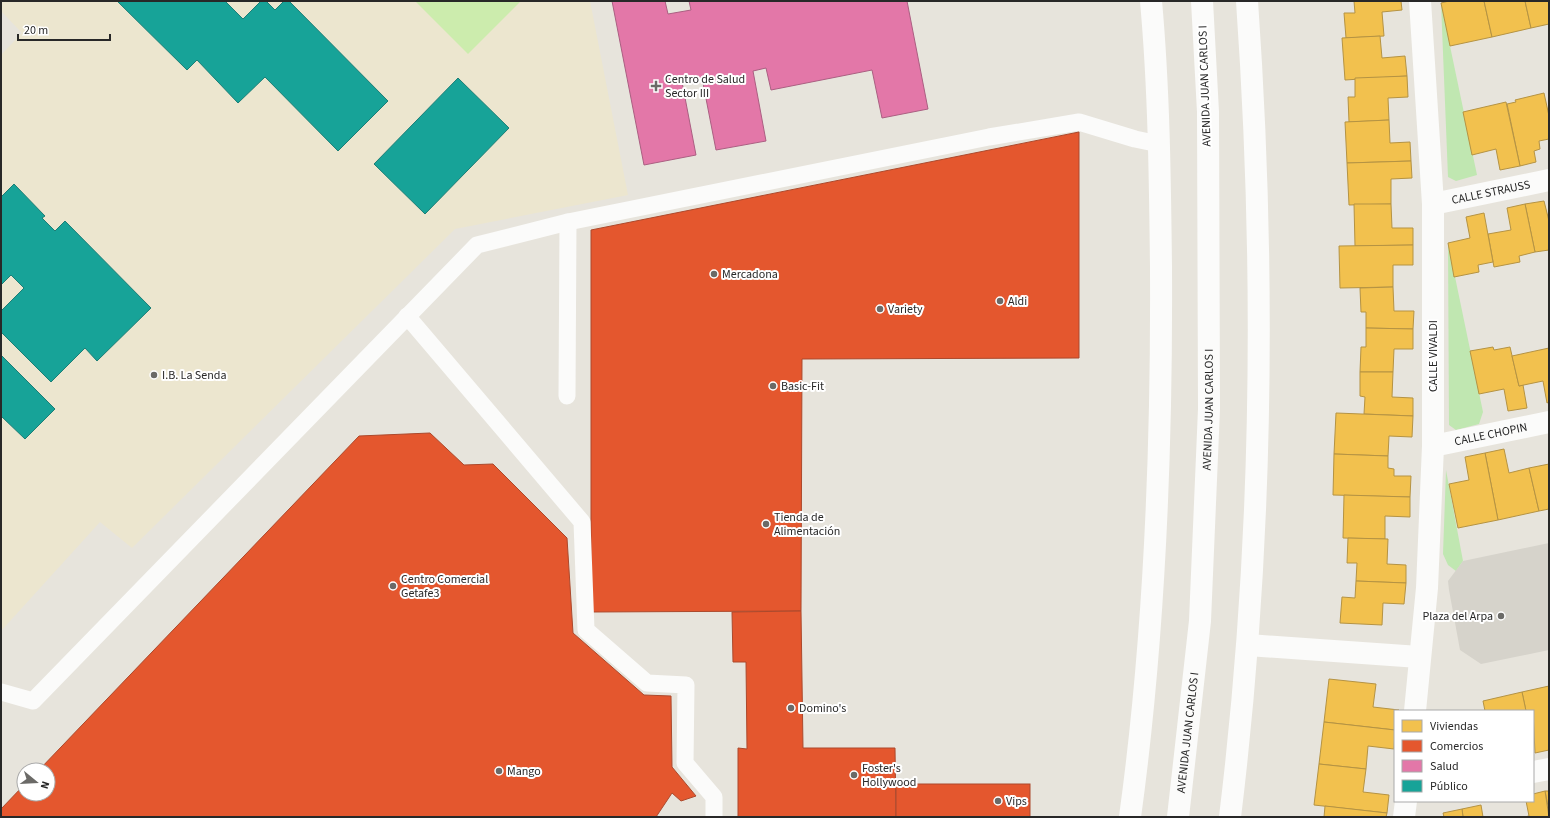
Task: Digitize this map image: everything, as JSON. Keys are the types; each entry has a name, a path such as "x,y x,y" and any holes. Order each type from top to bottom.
{"main road":[{"path":"1130,817 1141,742 1153,576 1159,456 1161,328 1159,144 1151,1"},
{"name":"AVENIDA JUAN CARLOS I","path":"1178,817 1200,621 1208,432 1208,112 1202,1"},
{"path":"1230,817 1248,644 1256,452 1260,297 1257,155 1247,1"},
{"name":"CALLE VIVALDI","path":"1415,710 1427,588 1433,446 1432,204 1420,1"},
{"name":"CALLE STRAUSS","path":"1432,204 1549,180"},
{"name":"CALLE CHOPIN","path":"1433,446 1549,422"},
{"path":"1248,644 1419,658"},
{"path":"1534,772 1549,769"},
{"path":"1404,817 1406,802"}],"lane":[{"path":"1,692 33,701 406,316 477,245 568,222 989,137 1079,122 1135,140 1159,144"},
{"path":"567,396 568,222"},
{"path":"406,316 582,522 586,630 646,683 686,685 686,763 714,797 714,817"}],"shaded area":[{"name":"I.B. La Senda","path":"1,1 590,1 628,195 455,229 132,548 100,522 1,631 1,55 22,33 1,11"},
{"name":"Plaza del Arpa","path":"1549,543 1549,650 1481,664 1460,650 1448,581 1463,561"}],"green space":[{"path":"415,1 521,1 468,54"},
{"path":"1441,3 1477,175 1456,181 1448,177"},
{"path":"1448,243 1483,412 1479,424 1456,430 1449,425"},
{"path":"1446,470 1463,561 1456,571 1448,565 1443,554"}],"building: Viviendas":[{"path":"1354,1 1401,1 1402,10 1382,12 1384,36 1346,38 1344,13 1355,13"},
{"path":"1449,1 1484,1 1492,37 1450,46 1441,3"},
{"path":"1484,1 1525,1 1531,28 1492,37"},
{"path":"1525,1 1549,1 1549,24 1531,28"},
{"path":"1380,36 1382,58 1405,56 1407,76 1345,80 1342,38"},
{"path":"1407,76 1408,97 1388,98 1389,120 1349,122 1348,97 1355,97 1355,78"},
{"path":"1544,93 1549,116 1549,139 1539,141 1540,149 1534,151 1536,162 1520,166 1507,104 1516,102 1515,100"},
{"path":"1506,102 1520,166 1500,170 1496,149 1472,155 1463,112"},
{"path":"1389,120 1390,143 1410,142 1411,161 1347,163 1345,122"},
{"path":"1411,161 1412,178 1391,179 1391,204 1349,205 1347,163"},
{"path":"1544,201 1549,221 1549,250 1535,252 1525,204"},
{"path":"1354,204 1391,204 1392,228 1413,228 1413,245 1355,246"},
{"path":"1525,204 1535,252 1519,256 1520,262 1494,267 1488,234 1511,230 1507,208"},
{"path":"1484,213 1493,262 1478,265 1479,272 1454,277 1448,243 1470,238 1466,217"},
{"path":"1413,245 1413,265 1393,265 1393,287 1340,288 1339,246"},
{"path":"1393,287 1394,311 1414,311 1413,329 1366,328 1366,312 1361,312 1360,288"},
{"path":"1366,328 1413,329 1413,349 1394,349 1393,372 1360,372 1361,347 1366,347"},
{"path":"1493,347 1494,350 1510,347 1519,386 1523,385 1527,408 1508,411 1504,389 1479,394 1470,351"},
{"path":"1549,348 1549,402 1547,403 1543,381 1519,386 1512,356"},
{"path":"1360,372 1393,372 1392,397 1413,398 1413,416 1364,414 1365,397 1360,396"},
{"path":"1336,413 1413,416 1412,437 1389,436 1388,456 1334,454"},
{"path":"1504,449 1509,473 1529,468 1539,511 1498,520 1485,453"},
{"path":"1485,453 1498,520 1458,528 1449,484 1469,480 1465,457"},
{"path":"1334,454 1388,456 1388,468 1394,469 1394,476 1411,476 1410,497 1333,495"},
{"path":"1549,464 1549,509 1539,511 1529,468"},
{"path":"1344,495 1410,497 1410,517 1385,516 1385,539 1343,538"},
{"path":"1348,538 1388,539 1387,564 1406,565 1406,583 1356,581 1357,563 1347,563"},
{"path":"1356,581 1406,583 1404,604 1383,603 1382,625 1340,623 1342,597 1355,598"},
{"path":"1329,679 1376,684 1373,707 1399,710 1394,710 1394,730 1324,722"},
{"path":"1549,686 1549,750 1535,753 1534,710 1526,710 1522,692"},
{"path":"1522,692 1526,710 1485,710 1483,701"},
{"path":"1324,722 1394,730 1394,749 1368,746 1366,769 1319,764"},
{"path":"1319,764 1366,769 1363,792 1389,795 1387,813 1314,805"},
{"path":"1545,791 1549,791 1549,811"},
{"path":"1545,791 1549,817 1524,817 1529,816 1526,802 1534,802 1534,794"},
{"path":"1481,805 1483,817 1463,817 1462,809"},
{"path":"1325,806 1387,813 1386,817 1324,817"},
{"path":"1462,809 1463,817 1444,817 1443,813"}],"building: Comercios":[{"path":"1079,132 1079,358 802,359 801,611 591,612 591,230"},
{"name":"Centro Comercial Getafe3","path":"430,433 464,465 493,464 567,538 573,633 644,695 671,696 672,767 696,796 681,801 672,793 656,817 1,817 1,809 16,793 16,802 56,802 56,762 47,762 359,436"},
{"path":"801,611 803,748 895,748 896,817 738,817 738,748 747,749 746,662 733,662 732,612"},
{"path":"896,784 1030,784 1030,817 896,817"}],"building: Salud":[{"name":"Centro de Salud Sector III","path":"612,1 665,1 668,14 691,10 689,1 907,1 928,109 882,118 872,70 771,90 766,68 753,71 766,141 716,150 702,78 682,82 696,155 644,165"}],"building: Público":[{"path":"117,1 225,1 243,19 261,1 266,1 275,10 284,1 289,1 388,101 338,151 265,77 238,103 197,60 187,70"},
{"path":"458,78 509,128 425,214 374,164"},
{"path":"14,184 45,216 42,218 55,231 65,221 151,308 97,361 85,348 51,382 1,332 1,311 24,288 11,275 1,285 1,197"},
{"path":"1,355 55,409 25,439 1,416"}],"place":[{"name":"Centro de Salud Sector III","path":"656,86"},
{"name":"Mercadona","path":"714,274"},
{"name":"Aldi","path":"1000,301"},
{"name":"Variety","path":"880,309"},
{"name":"I.B. La Senda","path":"154,375"},
{"name":"Basic-Fit","path":"773,386"},
{"name":"Tienda de Alimentación","path":"766,524"},
{"name":"Centro Comercial Getafe3","path":"393,586"},
{"name":"Plaza del Arpa","path":"1501,616"},
{"name":"Domino's","path":"791,708"},
{"name":"Mango","path":"499,771"},
{"name":"Foster's Hollywood","path":"854,775"},
{"name":"Vips","path":"998,801"}]}
